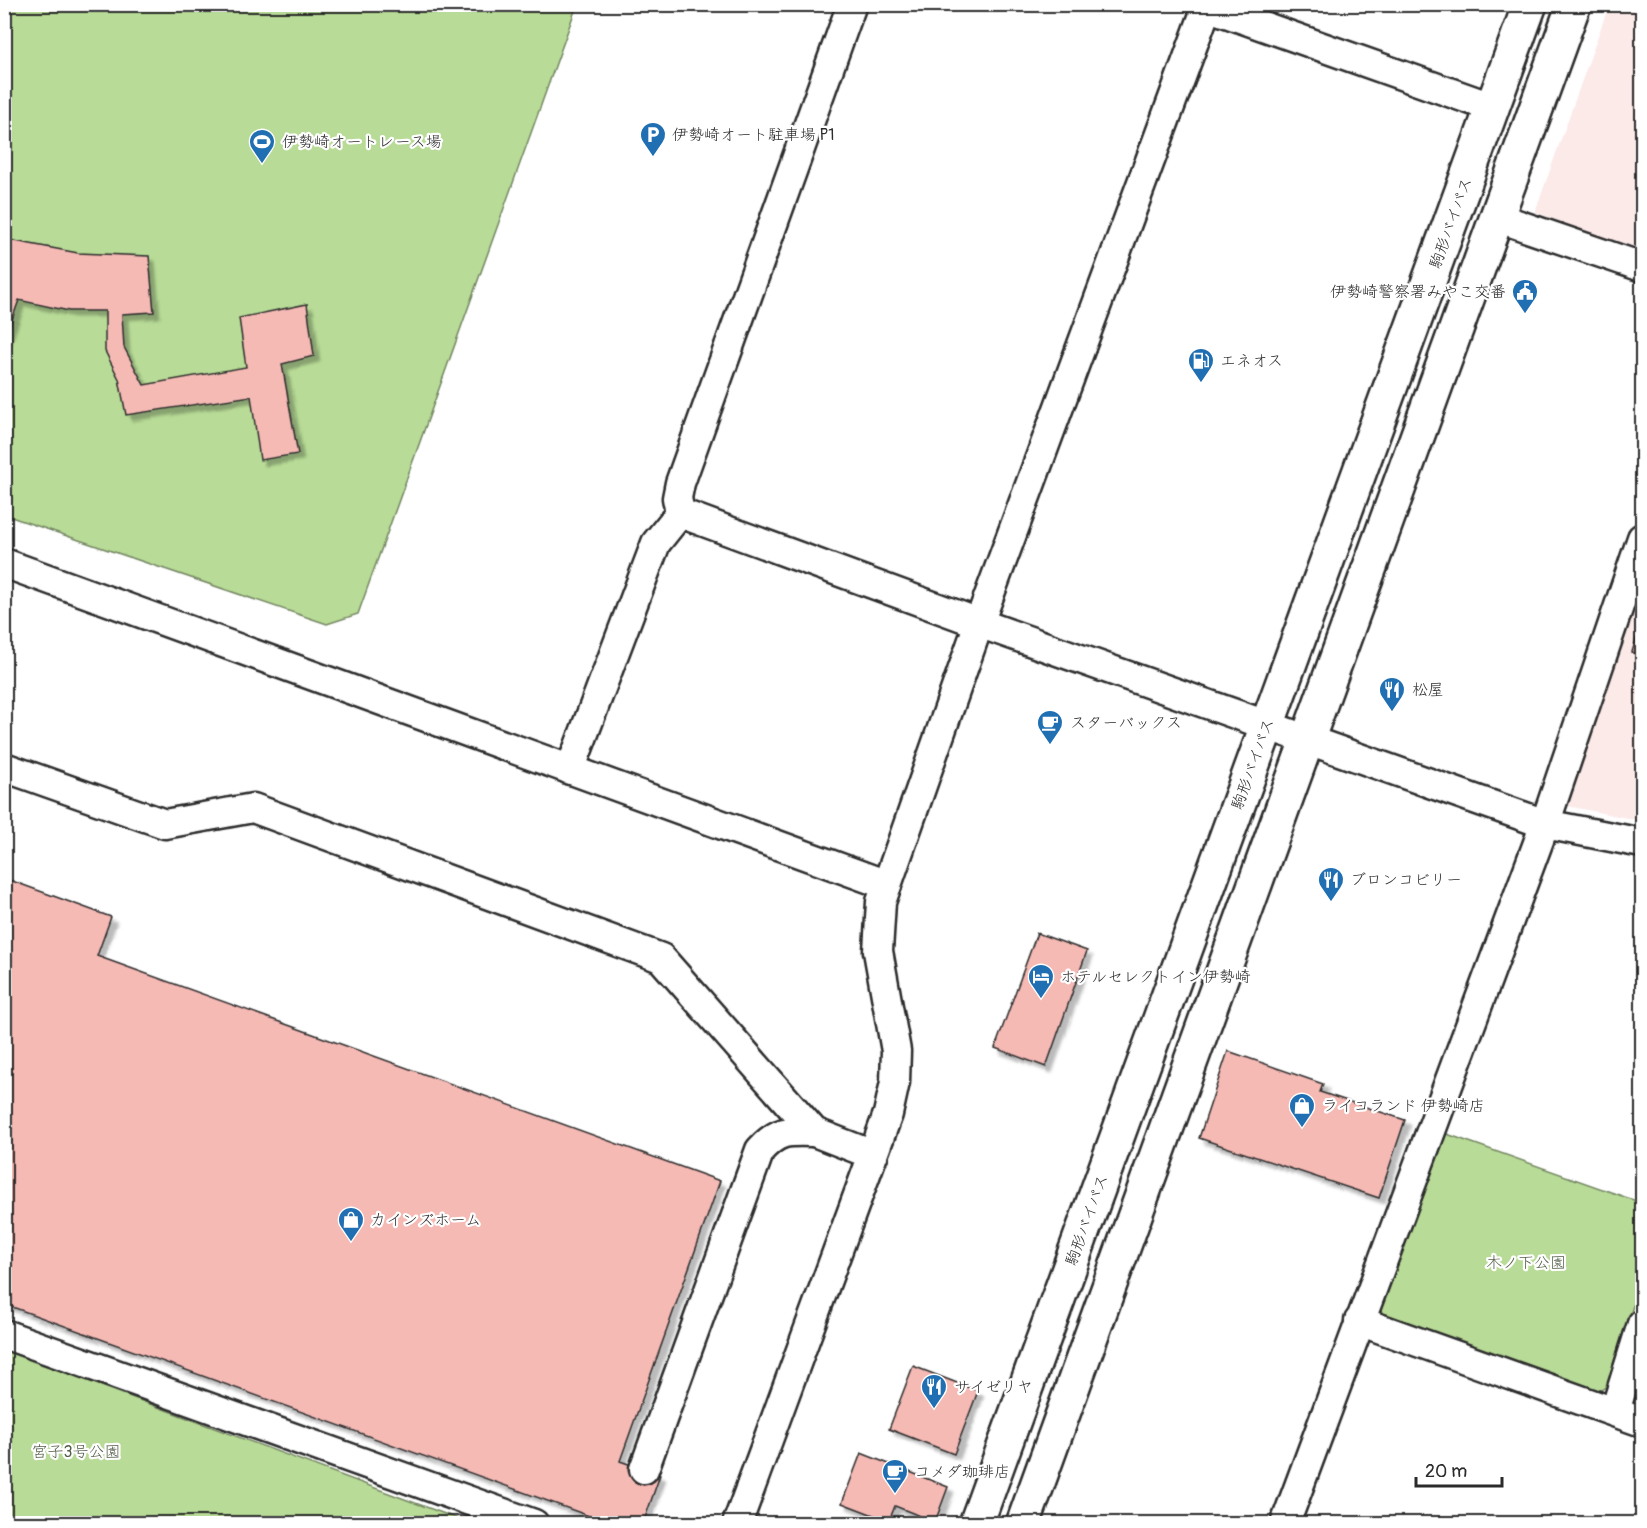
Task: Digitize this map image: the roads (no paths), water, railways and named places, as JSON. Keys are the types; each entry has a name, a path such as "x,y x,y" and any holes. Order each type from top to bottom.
{"main road":[{"name":"駒形バイパス","path":"976,1524 1530,4"},
{"path":"1023,1524 1574,4"}],"street":[{"path":"681,513 677,498 680,483 852,4"},
{"path":"736,1524 888,1114 895,1082 896,1051 878,951 881,902 979,623 1205,5 1494,108"},
{"path":"1496,217 1642,267"},
{"path":"681,513 979,623 1545,824 1642,843"},
{"path":"570,770 656,543 681,513"},
{"path":"1285,1524 1545,824 1642,538"},
{"path":"4,563 888,885"},
{"path":"4,767 165,824 253,808 661,958 814,1132"},
{"path":"644,1469 760,1150 772,1137 789,1131 814,1132 873,1155"},
{"path":"1359,1321 1642,1422"},
{"path":"1615,1411 1642,1324"},
{"path":"4,1334 518,1521"}],"place":[{"name":"伊勢崎オート駐車場 P1","path":"653,158"},
{"name":"伊勢崎オートレース場","path":"262,165"},
{"name":"伊勢崎警察署みやこ交番","path":"1525,315"},
{"name":"エネオス","path":"1201,384"},
{"name":"松屋","path":"1392,713"},
{"name":"スターバックス","path":"1050,746"},
{"name":"ブロンコビリー","path":"1331,903"},
{"name":"ホテルセレクトイン伊勢崎","path":"1041,1000"},
{"name":"ライコランド 伊勢崎店","path":"1302,1129"},
{"name":"カインズホーム","path":"351,1243"},
{"name":"サイゼリヤ","path":"934,1410"},
{"name":"コメダ珈琲店","path":"895,1495"}],"park label":[{"name":"木ノ下公園","path":"1526,1263"},
{"name":"宮子3号公園","path":"76,1452"}]}
